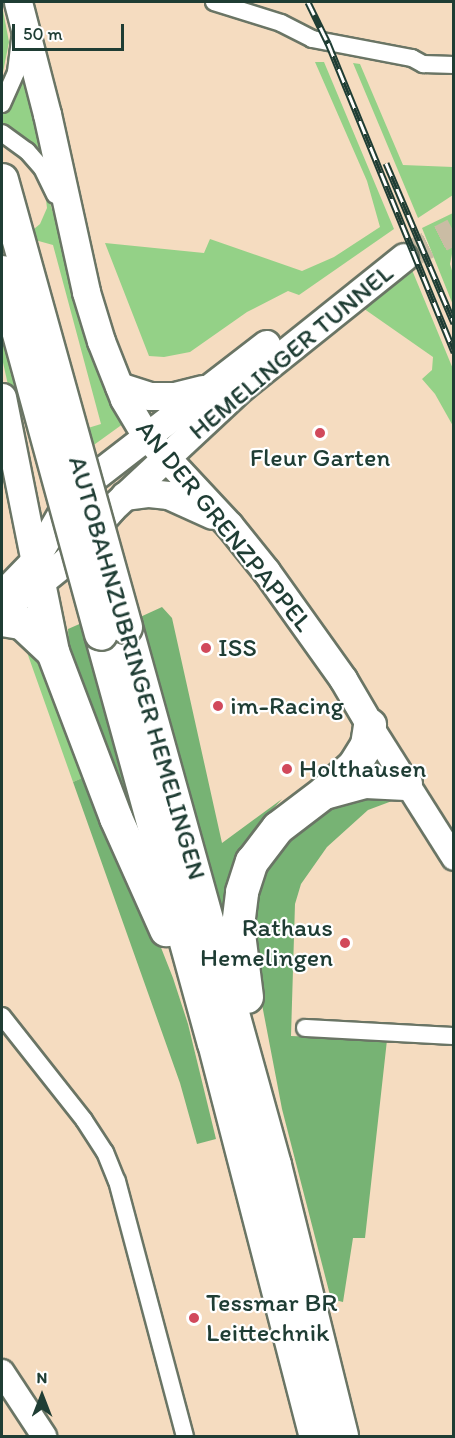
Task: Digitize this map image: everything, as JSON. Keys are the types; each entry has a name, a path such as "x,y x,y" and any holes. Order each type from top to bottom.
{"highway":[{"name":"AUTOBAHNZUBRINGER HEMELINGEN","path":"2,180 214,1043 316,1437"},
{"name":"AUTOBAHNZUBRINGER HEMELINGEN","path":"2,272 113,630 274,1165 342,1437"},
{"path":"37,571 53,652 116,818 165,926 191,1008 214,1043"},
{"path":"2,620 22,623 53,652"},
{"path":"274,1165 278,1126 258,1051 240,959 237,926 242,892 252,862 278,828 324,794 354,766 367,745 370,725"},
{"path":"324,794 366,782 406,784"}],"main road":[{"name":"AN DER GRENZPAPPEL","path":"18,2 61,175 72,238 101,341 119,386 146,436 229,525 304,623 370,725"},
{"name":"HEMELINGER TUNNEL","path":"404,257 243,386 124,496 66,561 37,571 62,512 81,488 280,333 404,257"},
{"path":"119,386 149,396 174,396 210,387"},
{"path":"2,398 37,571"},
{"path":"124,496 149,493 168,495 183,500 229,525"}],"street":[{"path":"2,104 16,72 19,55 20,40 12,2"},
{"path":"214,2 281,23 312,39 412,58 423,64 453,65"},
{"name":"AN DER GRENZPAPPEL","path":"2,133 27,151 42,168 72,238"},
{"path":"2,593 37,571"},
{"path":"2,613 37,571"},
{"name":"AN DER GRENZPAPPEL","path":"370,725 453,858"},
{"path":"2,1016 84,1120 109,1162 117,1181 185,1437"},
{"path":"305,1028 453,1036"},
{"path":"2,1372 44,1437"}],"green space":[{"path":"2,5 9,42 2,77"},
{"path":"315,62 324,62 394,229 299,295 288,291 247,312 190,352 164,357 149,356 105,243 204,253 210,239 302,271 334,257 380,227 367,181"},
{"path":"353,63 360,64 403,165 453,167 453,195 418,218"},
{"path":"22,70 56,174 2,126 2,111"},
{"path":"44,183 74,282 127,421 91,447 88,428 101,424 53,245 35,240 34,229 40,224 47,208"},
{"path":"453,213 453,249 450,264 453,274 453,305 422,228"},
{"path":"412,270 453,369 453,426 435,394 422,379 432,370 433,357 360,306 388,284"},
{"path":"2,323 20,398 10,394 2,358"},
{"path":"162,607 172,618 222,843 282,799 257,826 240,855 226,915 219,917 138,618"},
{"path":"84,622 155,880 69,649 68,629"},
{"path":"19,636 40,656 89,775 73,782 23,641 5,637"},
{"path":"89,775 134,879 173,978 188,1024 216,1139 197,1144 180,1083 73,782"},
{"path":"360,791 385,791 392,801 368,810 327,847 301,884 295,904 291,1036 387,1040 365,1238 353,1238 343,1302 331,1299 282,1109 251,947 251,915 267,871 286,844 312,823"}],"tunnel":[{"path":"404,257 454,231"}],"railway":[{"path":"308,2 328,43 454,352"},
{"path":"386,163 454,323"}],"place":[{"name":"Fleur Garten","path":"320,433"},
{"name":"ISS","path":"206,648"},
{"name":"im-Racing","path":"218,706"},
{"name":"Holthausen","path":"287,769"},
{"name":"Rathaus Hemelingen","path":"345,943"},
{"name":"Tessmar BR Leittechnik","path":"194,1318"}]}
